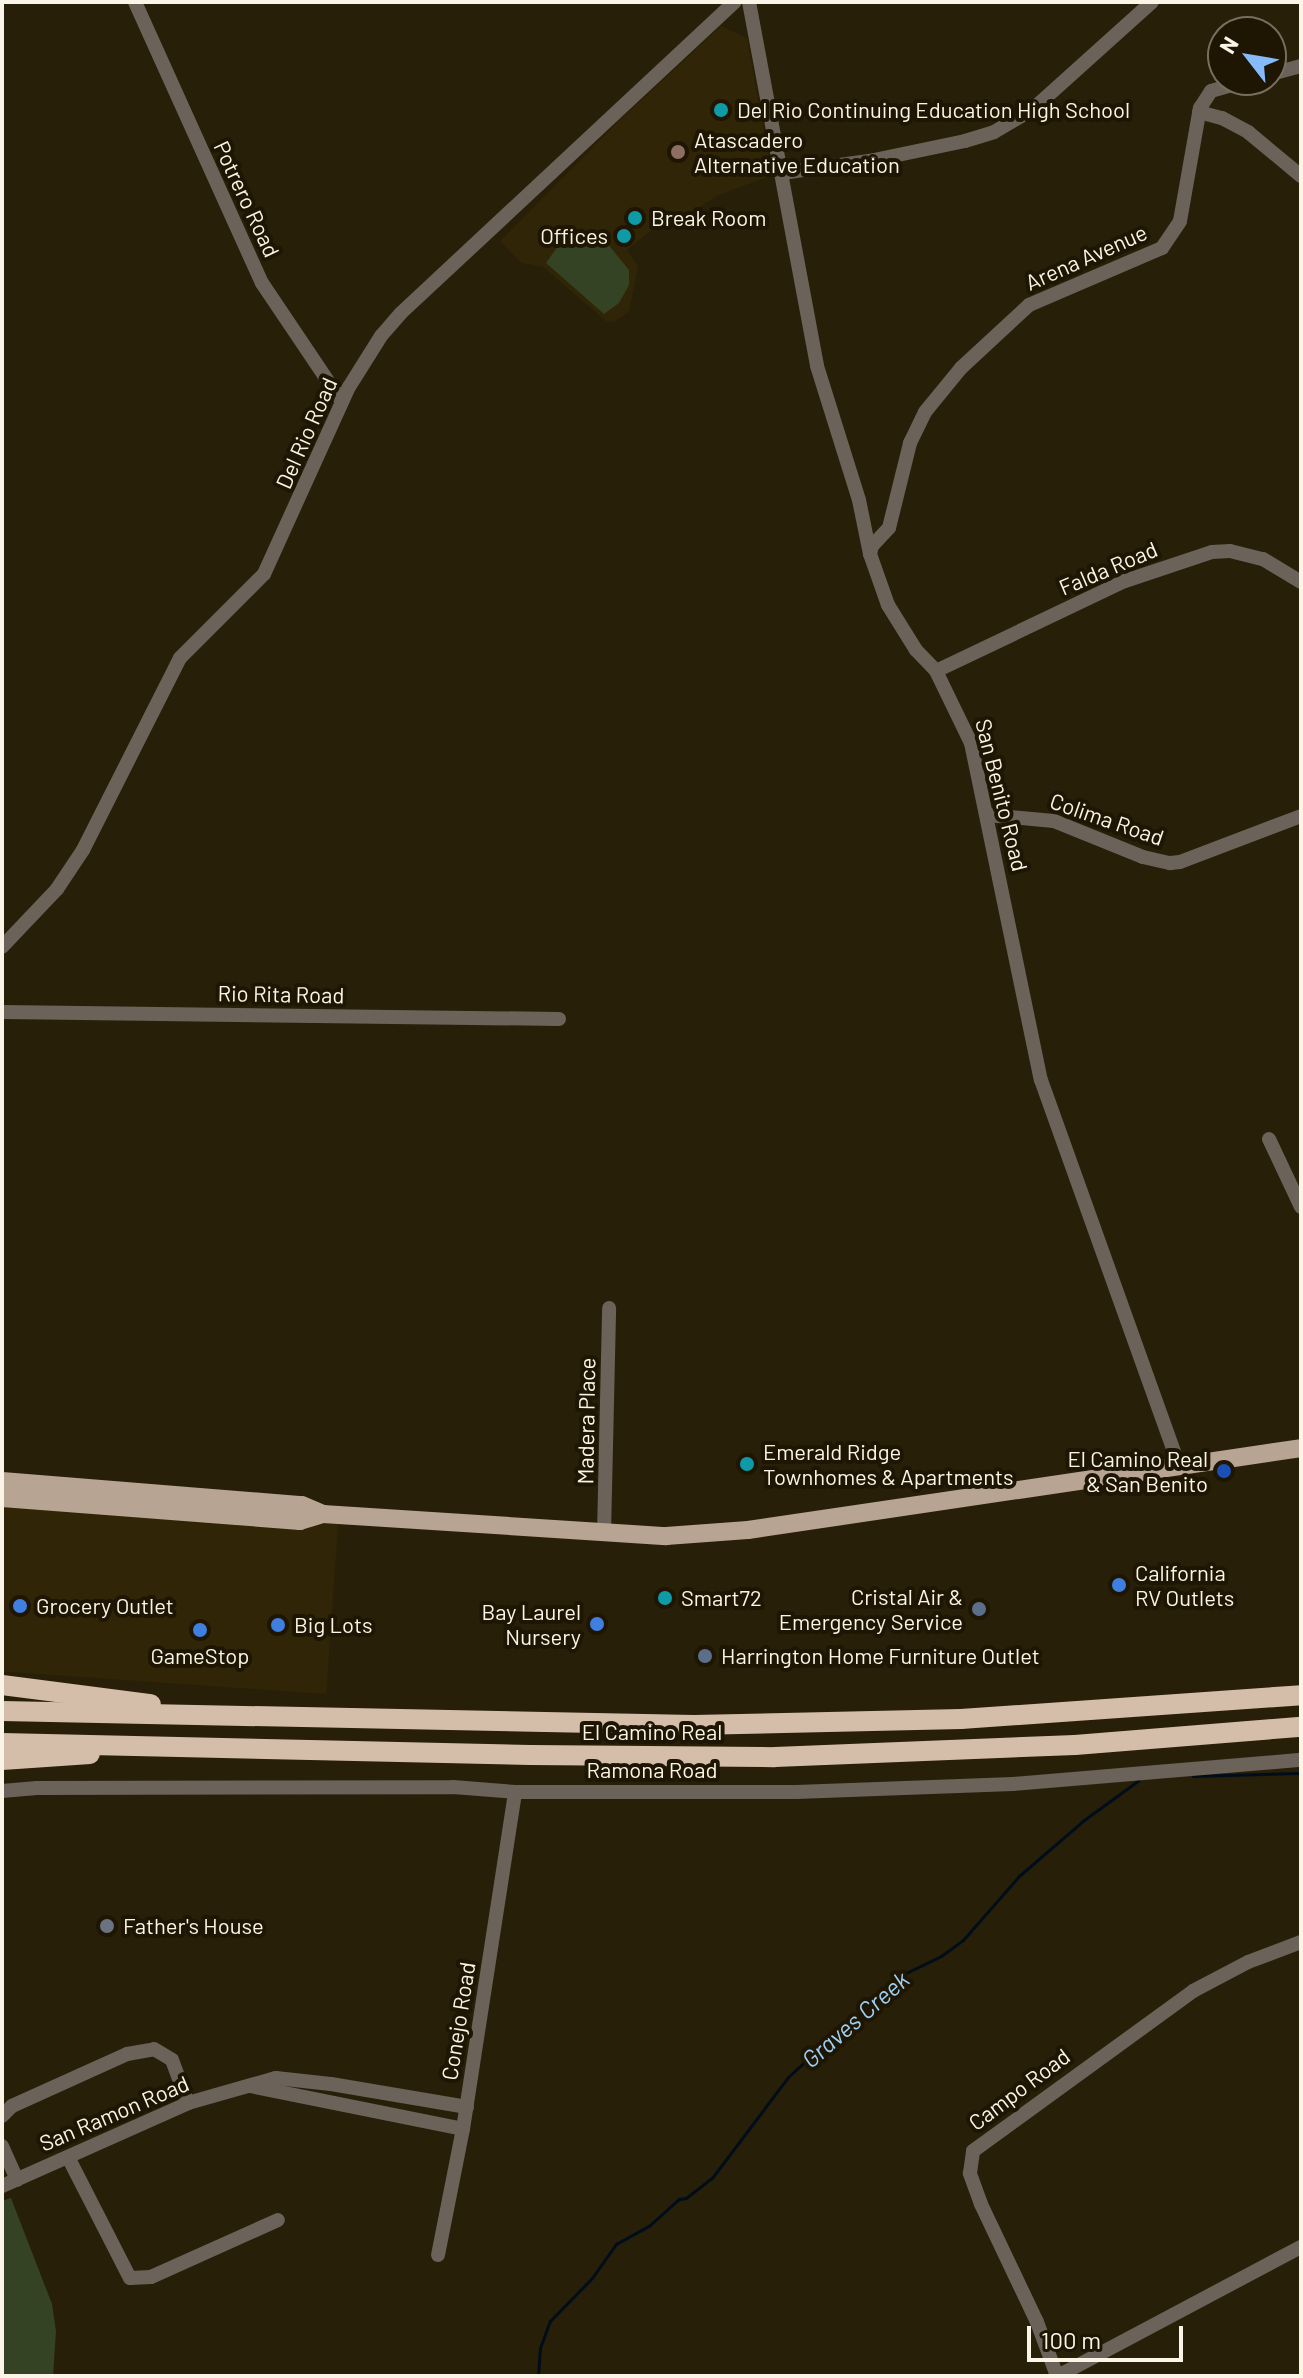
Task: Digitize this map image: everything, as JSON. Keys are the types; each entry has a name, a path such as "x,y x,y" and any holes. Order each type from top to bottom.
{"highway":[{"path":"2,1685 242,1716"},
{"name":"El Camino Real","path":"2,1711 680,1725 855,1723 1073,1713 1301,1695"},
{"name":"El Camino Real","path":"2,1743 775,1757 1075,1745 1301,1727"},
{"path":"2,1760 62,1758 137,1746"}],"main road":[{"path":"2,1481 302,1505 323,1514 666,1536 748,1530 1301,1448"},
{"path":"2,1498 300,1521 323,1514"}],"street":[{"name":"Potrero Road","path":"135,2 262,283 342,402"},
{"name":"Del Rio Road","path":"2,947 57,889 83,850 180,658 264,574 312,475 342,402 376,344 401,313 735,2"},
{"name":"San Benito Road","path":"749,2 817,366 859,500 870,554 888,605 916,650 936,671 971,743 1041,1080 1179,1466"},
{"path":"782,173 874,160 994,132 1033,109 1152,2"},
{"path":"1208,96 1199,112 1238,126 1301,176"},
{"name":"Arena Avenue","path":"870,554 872,546 889,528 915,428 961,368 1029,305 1143,259 1162,248 1174,234 1199,112"},
{"name":"Falda Road","path":"936,671 1125,581 1212,552 1230,551 1263,559 1301,582"},
{"name":"Colima Road","path":"987,815 1054,821 1143,857 1170,863 1180,862 1301,816"},
{"name":"Rio Rita Road","path":"2,1012 559,1019"},
{"path":"1269,1139 1301,1207"},
{"name":"Madera Place","path":"604,1534 609,1308"},
{"name":"Ramona Road","path":"2,1791 37,1788 453,1787 515,1792 796,1792 968,1785 1301,1760"},
{"name":"Conejo Road","path":"438,2255 467,2107 515,1792"},
{"name":"Campo Road","path":"1058,2376 1037,2322 981,2204 970,2173 973,2151 1193,1991 1248,1962 1301,1942"},
{"path":"2,2116 12,2106 127,2054 154,2049 172,2060 188,2103"},
{"name":"San Ramon Road","path":"2,2186 188,2103 276,2078 467,2107"},
{"path":"246,2085 463,2129"},
{"path":"2,2146 17,2180"},
{"path":"68,2157 130,2278 151,2277 278,2220"},
{"path":"1058,2376 1301,2247"}],"shaded area":[{"name":"Atascadero Alternative Education","path":"721,26 747,38 772,175 719,195 689,213 675,211 627,250 638,266 629,312 614,322 606,321 543,267 522,263 500,241 622,118"},
{"path":"2,1500 338,1524 326,1694 2,1671"}],"green space":[{"path":"594,234 602,237 629,270 629,285 619,303 604,314 546,263 558,246 583,244"},
{"path":"11,2198 52,2304 56,2331 53,2376 2,2376 2,2201"}],"waterway":[{"name":"Graves Creek","path":"1193,1776 1301,1773"},
{"name":"Graves Creek","path":"538,2376 540,2348 550,2321 592,2278 616,2244 650,2225 679,2199 686,2198 712,2178 788,2077 843,2027 880,2001 904,1974 941,1956 963,1940 1019,1876 1084,1820 1139,1780"}],"place":[{"name":"Del Rio Continuing Education High School","path":"721,110"},
{"name":"Atascadero Alternative Education","path":"678,152"},
{"name":"Break Room","path":"635,218"},
{"name":"Offices","path":"624,236"},
{"name":"Emerald Ridge Townhomes & Apartments","path":"747,1464"},
{"name":"El Camino Real & San Benito","path":"1224,1471"},
{"name":"California RV Outlets","path":"1119,1585"},
{"name":"Smart72","path":"665,1598"},
{"name":"Grocery Outlet","path":"20,1606"},
{"name":"Cristal Air & Emergency Service","path":"979,1609"},
{"name":"Bay Laurel Nursery","path":"597,1624"},
{"name":"Big Lots","path":"278,1625"},
{"name":"GameStop","path":"200,1630"},
{"name":"Harrington Home Furniture Outlet","path":"705,1656"},
{"name":"Father's House","path":"107,1926"}]}
